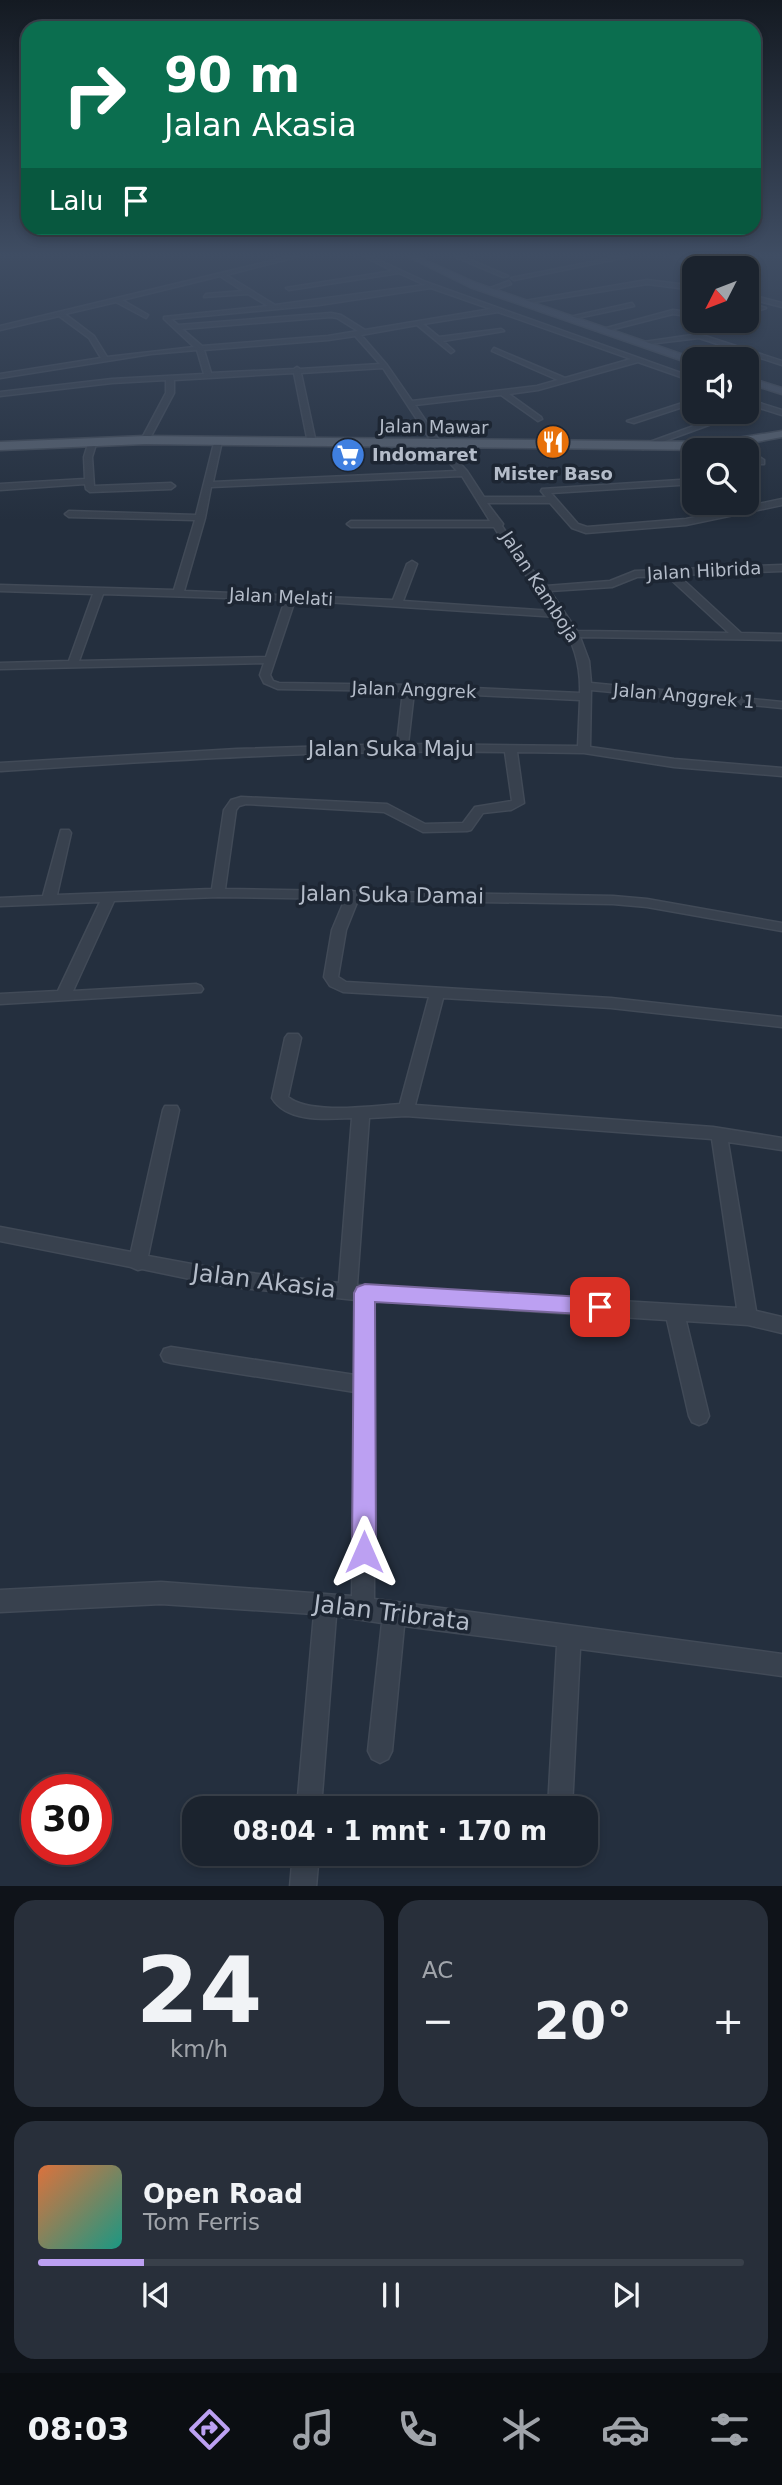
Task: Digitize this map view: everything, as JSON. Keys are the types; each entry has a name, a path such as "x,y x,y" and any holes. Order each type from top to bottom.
{"main road":[{"name":"Jalan Mawar","path":"759,442 782,434"},
{"name":"Jalan Mawar","path":"0,446 145,440 682,448"}],"street":[{"path":"97,345 104,358"},
{"path":"197,345 208,375"},
{"path":"0,376 104,358 248,345"},
{"name":"Jalan Kamboja","path":"370,345 438,445 464,473 524,567 544,589 574,634 584,661 584,750"},
{"path":"445,345 452,351"},
{"path":"599,345 682,375"},
{"path":"646,345 682,358"},
{"path":"727,345 782,363"},
{"path":"494,350 567,382"},
{"path":"409,404 567,382 640,359"},
{"path":"0,394 112,381 385,366"},
{"path":"297,369 312,443"},
{"path":"145,440 170,393 170,377"},
{"path":"759,384 782,391"},
{"path":"503,393 538,419"},
{"path":"631,421 682,405"},
{"path":"760,405 782,413"},
{"path":"640,447 707,424"},
{"path":"93,441 88,457 89,488 92,490 171,486"},
{"path":"178,593 201,518 218,441"},
{"path":"209,485 464,473"},
{"path":"0,487 89,481"},
{"path":"682,482 546,490 575,526 586,530 686,522 782,502"},
{"path":"483,500 552,500"},
{"path":"69,514 201,518"},
{"path":"351,524 499,524"},
{"path":"397,604 412,564"},
{"name":"Jalan Hibrida","path":"544,589 612,584 635,575 782,568"},
{"path":"670,573 738,636"},
{"name":"Jalan Melati","path":"0,588 291,597 561,614"},
{"path":"74,664 99,592"},
{"path":"0,666 269,660 291,597"},
{"path":"574,634 782,637"},
{"name":"Jalan Anggrek","path":"269,660 265,675 270,683 278,686 585,692"},
{"path":"402,747 409,688"},
{"name":"Jalan Anggrek 1","path":"585,692 782,705"},
{"name":"Jalan Suka Maju","path":"0,768 237,752 402,747 584,750 782,772"},
{"path":"218,893 230,810 234,803 245,800 387,808 423,828 467,827 479,810 518,803 512,750"},
{"path":"49,900 65,833"},
{"name":"Jalan Suka Damai","path":"0,902 218,893 613,900 647,903 782,927"},
{"path":"353,895 339,930 332,981 343,987 611,1003 782,1022"},
{"path":"63,996 109,898"},
{"path":"0,999 196,989"},
{"path":"406,1110 438,991"},
{"path":"293,1038 280,1098 282,1103 294,1110 406,1110 719,1134 782,1144"},
{"path":"138,1263 171,1110"},
{"path":"362,1112 356,1292 365,1385 363,1608"},
{"path":"719,1134 748,1317"},
{"name":"Jalan Akasia","path":"0,1234 224,1278 356,1292 748,1317 782,1325"},
{"path":"674,1311 699,1416"},
{"path":"172,1354 365,1385"},
{"name":"Jalan Tribrata","path":"0,1601 161,1593 326,1604 782,1665"},
{"path":"310,1796 326,1604"},
{"path":"380,1751 394,1612"},
{"path":"561,1796 569,1636"},
{"path":"303,1886 305,1866"}],"place":[{"name":"Mister Baso","path":"553,442"},
{"name":"Indomaret","path":"348,455"}],"route":[{"path":"364,1552 365,1293 600,1307"}]}
